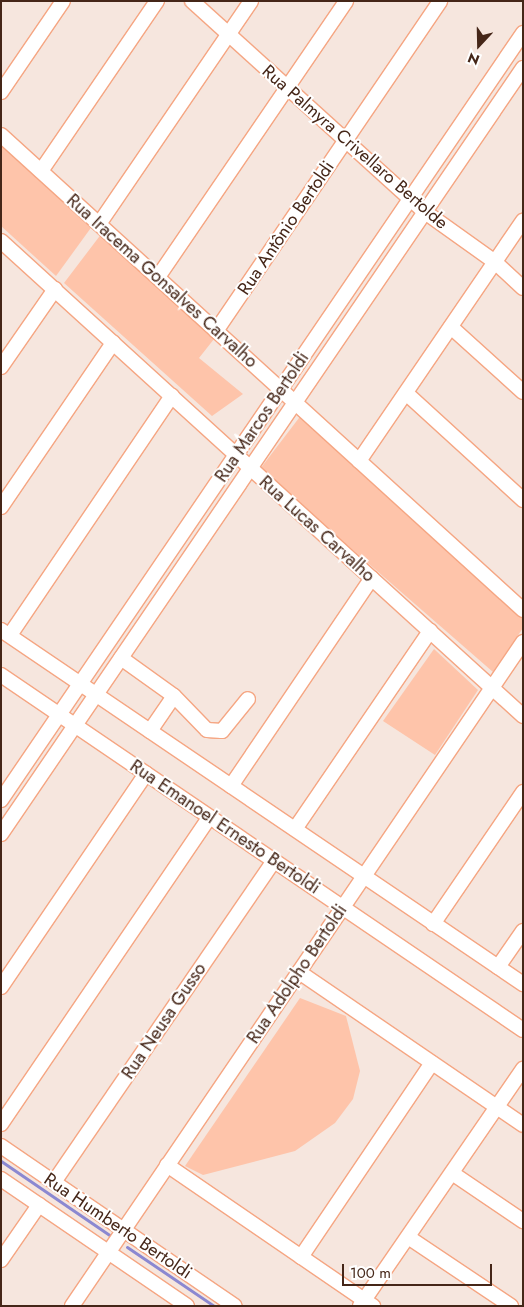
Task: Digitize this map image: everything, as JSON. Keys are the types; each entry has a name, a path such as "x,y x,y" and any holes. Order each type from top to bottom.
{"street":[{"path":"1,92 63,1"},
{"path":"41,171 157,1"},
{"name":"Rua Palmyra Crivellaro Bertolde","path":"192,1 410,199 425,212 495,262 523,288"},
{"path":"99,224 251,1"},
{"path":"158,277 346,1"},
{"name":"Rua Antônio Bertoldi","path":"216,331 440,1"},
{"name":"Rua Marcos Bertoldi","path":"1,800 523,33"},
{"name":"Rua Marcos Bertoldi","path":"1,834 523,68"},
{"name":"Rua Iracema Gonsalves Carvalho","path":"1,134 523,610"},
{"path":"359,461 523,221"},
{"name":"Rua Lucas Carvalho","path":"1,241 523,716"},
{"path":"1,367 54,289"},
{"path":"451,327 523,392"},
{"path":"1,507 113,343"},
{"path":"406,393 523,500"},
{"path":"5,633 172,396"},
{"path":"231,786 372,578"},
{"path":"295,829 430,631"},
{"name":"Rua Emanoel Ernesto Bertoldi","path":"5,633 523,984"},
{"name":"Rua Adolpho Bertoldi","path":"72,1306 523,642"},
{"path":"122,658 174,696 198,724 218,733 248,699"},
{"name":"Rua Emanoel Ernesto Bertoldi","path":"1,675 523,1030"},
{"path":"150,731 174,696"},
{"path":"1,987 146,774"},
{"path":"433,924 523,792"},
{"path":"1,1124 210,817"},
{"name":"Rua Neusa Gusso","path":"54,1182 274,861"},
{"path":"498,968 523,931"},
{"path":"298,972 523,1125"},
{"path":"301,1256 432,1063"},
{"path":"167,1165 301,1256 366,1304 408,1237 523,1068"},
{"name":"Rua Humberto Bertoldi","path":"1,1146 236,1306"},
{"path":"452,1173 523,1220"},
{"name":"Rua Humberto Bertoldi","path":"1,1179 108,1252 179,1304"},
{"path":"1,1260 39,1205"},
{"path":"408,1237 511,1306"}],"shaded area":[{"path":"1,142 93,225 56,276 1,226"},
{"path":"102,233 218,334 199,358 243,394 212,416 64,283"},
{"path":"302,414 523,611 523,628 493,672 260,469"},
{"path":"434,649 478,690 435,755 383,721"},
{"path":"300,998 346,1016 360,1071 353,1099 335,1123 295,1151 203,1175 185,1166"}],"waterway":[{"path":"1,1161 111,1236"},
{"path":"127,1247 214,1306"}]}
